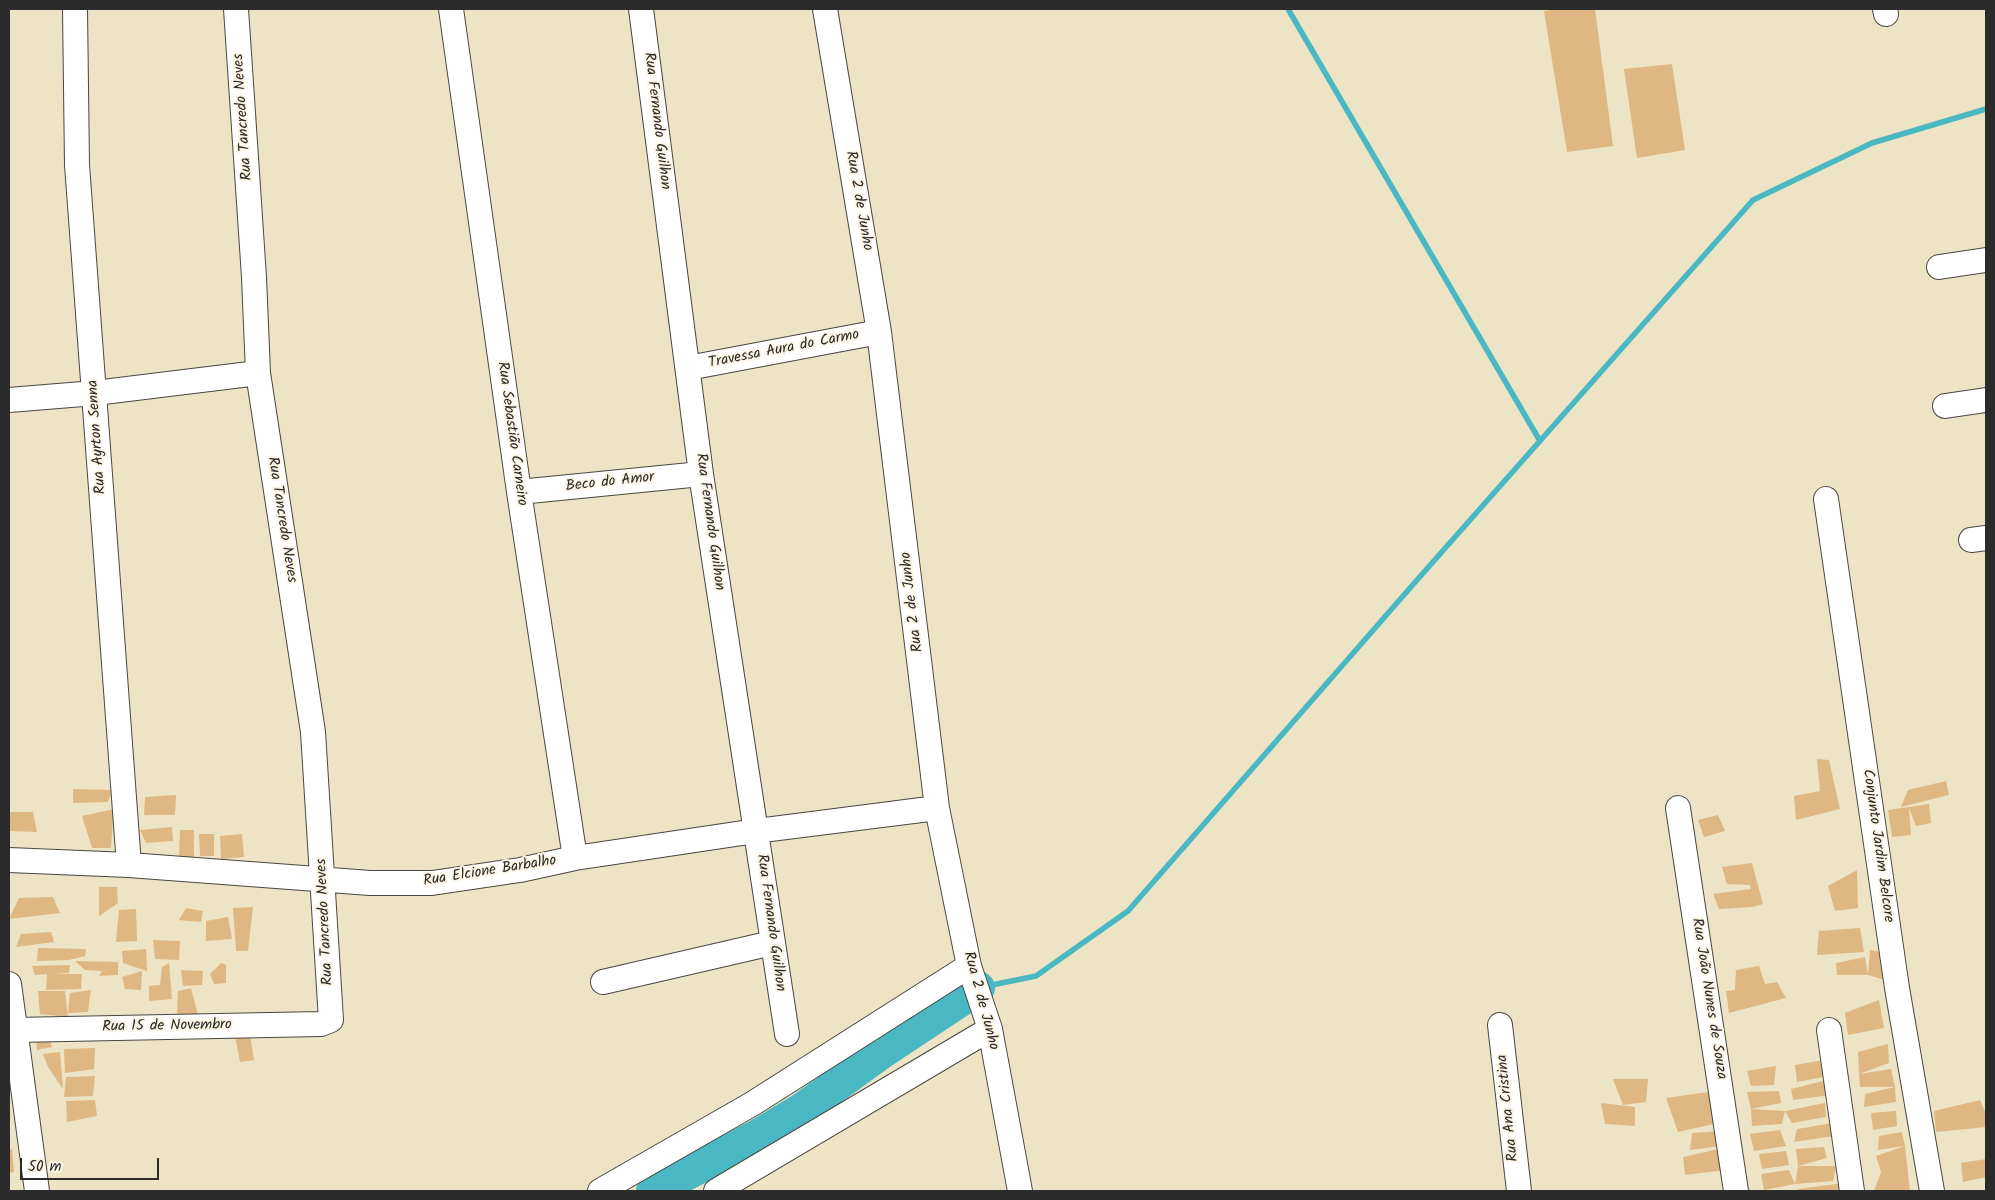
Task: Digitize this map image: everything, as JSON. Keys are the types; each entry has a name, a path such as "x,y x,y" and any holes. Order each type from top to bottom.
{"street":[{"name":"Rua Ayrton Senna","path":"76,9 78,165 128,865"},
{"name":"Rua Tancredo Neves","path":"236,9 254,277 258,373 313,732 324,879 331,1020 321,1024"},
{"name":"Rua Sebastião Carneiro","path":"451,9 519,492 576,858"},
{"name":"Rua Fernando Guilhon","path":"641,9 701,474 787,1034"},
{"name":"Rua 2 de Junho","path":"826,9 880,332 937,808 969,966 990,1029 1020,1191"},
{"path":"1939,268 1986,260"},
{"name":"Travessa Aura do Carmo","path":"688,368 880,332"},
{"path":"9,400 95,393 258,373"},
{"path":"1945,406 1986,400"},
{"name":"Beco do Amor","path":"519,492 701,474"},
{"name":"Conjunto Jardim Belcore","path":"1826,499 1896,978 1932,1191"},
{"name":"Rua Elcione Barbalho","path":"9,860 128,865 370,883 432,883 520,870 576,858 756,831 937,808"},
{"name":"Rua João Nunes de Souza","path":"1678,808 1736,1191"},
{"path":"603,982 772,943"},
{"path":"600,1191 752,1104 969,966"},
{"path":"9,984 37,1191"},
{"name":"Rua 15 de Novembro","path":"14,1030 321,1024"},
{"name":"Rua Ana Cristina","path":"1500,1025 1518,1191"},
{"path":"716,1191 990,1029"},
{"path":"1828,1030 1852,1191"}],"building":[{"path":"1595,9 1613,146 1567,152 1544,11"},
{"path":"1672,64 1685,150 1637,158 1624,69"},
{"path":"1817,759 1829,760 1840,809 1796,820 1794,796 1820,791"},
{"path":"1946,781 1949,795 1901,807 1908,790"},
{"path":"73,789 112,790 108,802 73,803"},
{"path":"176,795 175,815 144,815 145,797"},
{"path":"1929,804 1931,823 1916,826 1909,808 1911,835 1892,837 1888,810"},
{"path":"119,808 121,816 113,819 111,848 92,848 82,816"},
{"path":"9,812 33,812 37,832 9,831"},
{"path":"1718,815 1725,831 1704,837 1698,820"},
{"path":"172,827 173,841 146,843 140,830"},
{"path":"180,830 194,830 194,859 179,859"},
{"path":"199,834 214,834 214,856 200,856"},
{"path":"242,834 244,857 221,859 220,836"},
{"path":"1752,863 1763,904 1753,907 1719,909 1713,894 1751,889 1750,885 1727,884 1722,867"},
{"path":"1857,870 1858,908 1835,911 1828,886"},
{"path":"99,887 117,887 118,903 99,916"},
{"path":"53,897 60,913 9,919 19,898"},
{"path":"253,907 248,951 236,951 233,908"},
{"path":"186,908 203,911 201,922 179,920"},
{"path":"136,909 137,941 116,942 119,910"},
{"path":"228,917 232,939 206,941 206,921"},
{"path":"1860,928 1864,952 1817,955 1819,931"},
{"path":"51,932 54,942 16,947 21,934"},
{"path":"153,940 180,941 179,960 155,959"},
{"path":"38,948 86,949 85,956 69,960 37,961"},
{"path":"146,949 147,971 123,963 122,951"},
{"path":"1870,950 1885,953 1885,980 1868,975"},
{"path":"1865,957 1868,975 1837,975 1836,963"},
{"path":"75,961 118,962 118,975 99,976 102,971 85,970"},
{"path":"169,963 172,999 149,1001 149,986 160,985 162,967"},
{"path":"221,963 226,965 226,983 214,984 210,974"},
{"path":"70,965 69,973 54,974 82,974 81,989 46,990 47,974 35,975 32,966"},
{"path":"1759,966 1765,984 1777,982 1786,998 1729,1013 1726,991 1735,990 1736,970"},
{"path":"181,970 203,971 202,985 183,986"},
{"path":"142,971 141,990 125,989 122,977"},
{"path":"191,988 198,1015 177,1016 178,991"},
{"path":"91,990 88,1012 68,1013 70,993"},
{"path":"38,991 65,991 68,1017 40,1014"},
{"path":"1879,1000 1884,1028 1848,1035 1845,1013"},
{"path":"250,1034 254,1060 240,1062 235,1036"},
{"path":"50,1038 52,1047 37,1050 36,1039"},
{"path":"1888,1044 1889,1063 1859,1074 1858,1052"},
{"path":"95,1048 94,1069 65,1073 64,1049"},
{"path":"60,1052 63,1089 48,1067 43,1054"},
{"path":"1824,1060 1829,1076 1797,1082 1795,1065"},
{"path":"1776,1066 1774,1085 1751,1086 1747,1071"},
{"path":"1891,1069 1895,1087 1860,1087 1859,1074"},
{"path":"95,1076 93,1096 64,1097 66,1077"},
{"path":"1835,1078 1838,1094 1793,1100 1791,1089"},
{"path":"1613,1079 1648,1079 1646,1102 1623,1105"},
{"path":"1895,1087 1896,1102 1864,1107 1865,1094"},
{"path":"1779,1091 1781,1103 1751,1109 1747,1092"},
{"path":"1708,1092 1718,1123 1678,1132 1666,1098"},
{"path":"95,1100 97,1116 67,1122 66,1101"},
{"path":"1980,1100 1986,1114 1986,1127 1936,1132 1934,1111"},
{"path":"1601,1103 1635,1107 1635,1126 1605,1124"},
{"path":"1825,1103 1826,1117 1792,1123 1785,1111"},
{"path":"1751,1109 1785,1111 1782,1124 1752,1126"},
{"path":"1896,1111 1897,1126 1873,1130 1871,1113"},
{"path":"1833,1123 1835,1136 1794,1142 1797,1129"},
{"path":"1780,1130 1786,1146 1754,1151 1750,1134"},
{"path":"1722,1131 1720,1146 1690,1150 1692,1133"},
{"path":"1902,1132 1905,1146 1878,1150 1879,1136"},
{"path":"1905,1146 1910,1191 1874,1191 1881,1172 1876,1156"},
{"path":"1824,1147 1827,1158 1798,1166 1796,1149"},
{"path":"1723,1148 1725,1170 1685,1175 1683,1157"},
{"path":"12,1149 14,1172 9,1173 9,1150"},
{"path":"1786,1151 1789,1165 1762,1169 1759,1154"},
{"path":"1986,1159 1986,1177 1963,1182 1961,1163"},
{"path":"1798,1166 1836,1166 1833,1181 1795,1184"},
{"path":"1789,1170 1795,1184 1764,1190 1761,1174"},
{"path":"1844,1183 1846,1191 1799,1191 1798,1189"}],"waterway":[{"path":"1288,9 1540,441"},
{"path":"982,987 1036,976 1128,911 1753,200 1872,143 1986,109"},
{"path":"653,1191 758,1136 803,1109 883,1051 978,988"}]}
